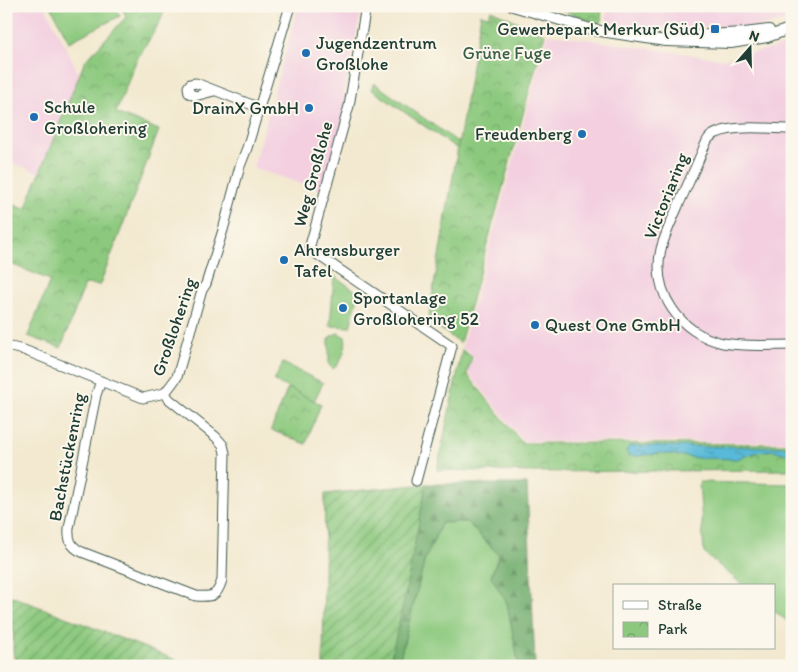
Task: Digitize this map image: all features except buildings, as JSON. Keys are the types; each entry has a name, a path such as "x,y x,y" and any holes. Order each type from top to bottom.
{"street":[{"name":"Großlohering","path":"6,346 24,350 143,398 165,393 177,377 290,6"},
{"name":"Weg Großlohe","path":"366,6 349,106 309,249 452,346 416,481"},
{"path":"514,6 594,30 666,41 731,43 767,37 792,28"},
{"path":"666,41 690,36 792,28"},
{"path":"214,91 260,108"},
{"name":"Victoriaring","path":"792,129 734,129 723,131 710,137 665,235 660,261 661,284 671,309 678,319 695,332 725,343 792,345"},
{"name":"Bachstückenring","path":"101,381 96,394 69,528 70,543 76,550 196,596 210,597 218,591 222,580 225,452 216,437 169,399 165,393"}],"shaded area":[{"name":"Schule Großlohering","path":"6,6 45,6 79,74 39,173 6,160"},
{"path":"298,6 362,6 344,92 348,105 324,191 253,168"},
{"path":"607,6 792,6 792,19 755,28 607,27"},
{"path":"548,34 723,59 792,44 792,442 523,441 468,372 474,357 462,347"}],"green space":[{"path":"51,6 115,6 120,16 69,42"},
{"path":"121,6 166,6 160,22 136,61 116,113 159,130 100,285 85,284 61,348 28,336 50,280 6,262 6,202 25,209 85,61 126,17"},
{"name":"Grüne Fuge","path":"553,6 602,6 601,25"},
{"name":"Grüne Fuge","path":"491,10 545,34 460,343 428,320 481,14 488,16"},
{"path":"374,83 462,145 459,150 371,89"},
{"name":"Sportanlage Großlohering 52","path":"334,276 359,293 350,327 330,326"},
{"name":"Sportanlage Großlohering 52","path":"338,333 345,337 346,345 341,359 333,369 329,365 329,340 331,336"},
{"path":"462,350 472,357 467,374 522,443 792,444 792,470 532,472 437,470"},
{"path":"283,363 323,383 314,401 274,381"},
{"path":"288,388 321,404 306,444 271,430"},
{"path":"699,482 792,484 792,625 776,613 776,584 742,584 704,553"},
{"path":"426,484 527,484 535,666 519,666 507,603 491,576 499,555 467,522 442,523 425,559 398,666 389,666 403,605"},
{"path":"426,484 403,605 389,666 323,666 325,494"},
{"path":"442,522 467,522 499,555 491,576 507,603 519,666 398,666 425,559"},
{"path":"6,594 192,666 17,666 14,657 12,625"}],"water":[{"path":"629,446 792,447 792,455 773,450 757,452 737,459 698,458 661,453 637,456 628,455 626,451"}],"place":[{"name":"Gewerbepark Merkur (Süd)","path":"715,29"},
{"name":"Jugendzentrum Großlohe","path":"306,53"},
{"name":"DrainX GmbH","path":"309,108"},
{"name":"Schule Großlohering","path":"34,117"},
{"name":"Freudenberg","path":"582,134"},
{"name":"Ahrensburger Tafel","path":"284,260"},
{"name":"Sportanlage Großlohering 52","path":"343,308"},
{"name":"Quest One GmbH","path":"535,325"}]}
